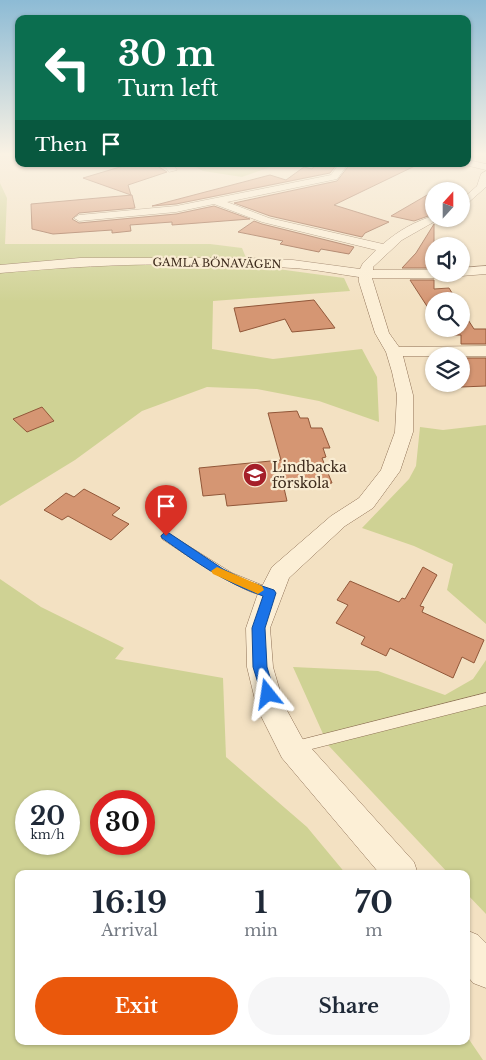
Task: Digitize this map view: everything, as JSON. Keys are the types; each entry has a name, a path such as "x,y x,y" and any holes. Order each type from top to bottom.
{"street":[{"path":"79,218 176,209 198,203"},
{"path":"221,203 266,220 384,248"},
{"path":"399,870 292,748 271,708 260,667 258,628 270,593 280,573 298,554 338,522 366,503 390,471 404,432 404,395 394,352 382,333 365,282 367,266 384,248 416,225 425,222"},
{"name":"GAMLA BÖNAVÄGEN","path":"0,269 80,262 247,262 293,264 366,274 425,274"},
{"path":"470,271 486,270"},
{"path":"394,352 486,351"},
{"path":"470,952 486,970"}],"lane":[{"path":"166,536 219,572 243,584 270,593"},
{"path":"292,748 486,699"}],"green space":[{"path":"0,203 7,203 5,244 210,244 242,248 249,265 344,278 350,291 213,301 212,349 273,359 362,349 377,377 379,422 319,401 257,389 207,387 142,411 75,460 0,506"},
{"path":"486,425 486,624 447,590 453,564 414,546 362,528 409,479 416,466 420,427 443,430"},
{"path":"0,579 41,607 124,648 115,659 223,678 226,757 307,827 343,870 15,870 15,1045 470,1045 470,1041 483,1060 0,1060"},
{"path":"486,660 486,914 470,897 470,870 445,870 328,745 293,667 378,671 445,695 473,679"}],"building":[{"path":"134,203 135,208 79,213 72,219 79,223 176,214 214,206 250,219 172,225 172,222 130,225 131,231 112,233 112,230 53,234 32,229 31,204"},
{"path":"162,203 179,203 176,204 152,206"},
{"path":"235,203 337,203 334,205 389,222 365,233 362,237 270,216"},
{"path":"413,203 425,203 425,217 414,221 391,216"},
{"path":"254,221 354,247 349,254 321,249 319,252 280,244 283,241 238,232"},
{"path":"432,228 434,228 434,237 426,237"},
{"path":"425,238 425,268 402,268 416,253"},
{"path":"410,280 434,282 434,289 449,288 451,292 425,292 425,303"},
{"path":"314,300 335,328 292,332 285,319 240,332 234,308"},
{"path":"470,323 474,329 486,329 486,344 461,344 461,337 470,337"},
{"path":"470,358 486,358 486,386 470,387"},
{"path":"42,407 54,421 27,432 13,419"},
{"path":"297,411 300,418 308,418 311,428 322,428 330,448 323,448 326,457 322,458 332,483 284,488 287,501 227,506 225,494 203,496 199,468 281,460 268,413"},
{"path":"84,489 120,508 112,515 129,524 111,540 68,516 62,520 44,510 66,493 74,497"},
{"path":"423,567 437,575 420,606 424,607 422,612 484,640 474,663 462,657 453,678 390,648 386,656 361,644 365,637 336,623 348,605 337,600 350,581 399,602 402,598 405,599"}],"slow traffic":[{"path":"217,571 258,590"}],"place":[{"name":"Lindbacka förskola","path":"255,475"}],"route":[{"path":"166,536 219,572 243,584 270,593 258,628 260,667 268,694"}]}
